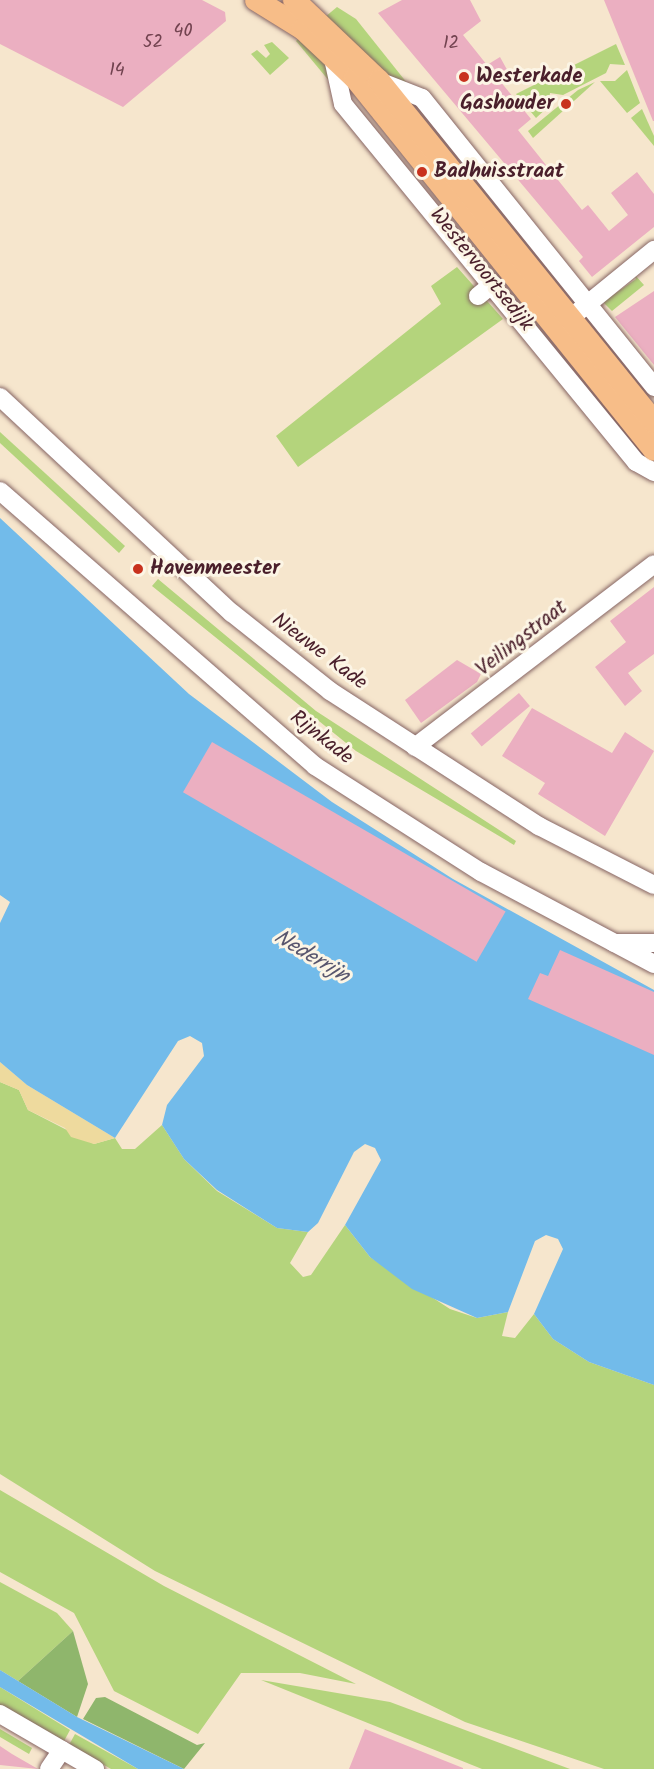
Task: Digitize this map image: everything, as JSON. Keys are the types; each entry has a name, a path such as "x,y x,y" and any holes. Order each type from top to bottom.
{"main road":[{"name":"Westervoortsedijk","path":"283,2 573,318 654,450"},
{"name":"Westervoortsedijk","path":"283,2 380,81 573,318 654,422"}],"street":[{"name":"Westervoortsedijk","path":"332,54 343,104 493,284 636,462 654,472"},
{"path":"573,318 654,250"},
{"path":"478,296 493,284"},
{"name":"Westervoortsedijk","path":"573,318 654,387"},
{"name":"Nieuwe Kade","path":"0,397 232,613 330,691 539,826 654,885"},
{"name":"Rijnkade","path":"0,491 315,766 606,942 654,964"},
{"name":"Veilingstraat","path":"415,747 654,564"},
{"path":"606,942 654,944"},
{"path":"0,1714 95,1769"},
{"path":"49,1769 62,1750"}],"green space":[{"path":"337,7 356,19 407,83 379,72 325,17"},
{"path":"303,34 323,54 330,82 296,41"},
{"path":"272,42 289,58 270,75 251,54 257,50 266,58 270,54 264,45"},
{"path":"616,44 625,65 610,64 606,73 563,95 550,93 548,107 536,118 516,94"},
{"path":"627,70 640,103 627,113 600,81 615,81"},
{"path":"595,82 533,138 528,131 578,90"},
{"path":"642,109 654,136 654,146 631,118"},
{"path":"457,267 503,319 298,467 276,436 441,304 431,286"},
{"path":"634,274 644,285 612,311 603,302 636,279"},
{"path":"0,432 125,546 119,553 0,443"},
{"path":"158,579 316,711 516,841 514,845 356,751 152,586"},
{"path":"0,1082 19,1090 28,1110 94,1144 115,1138 122,1149 135,1149 162,1125 184,1159 217,1191 277,1228 308,1232 290,1263 303,1277 311,1275 345,1225 370,1257 450,1309 477,1318 508,1312 502,1336 515,1338 534,1314 553,1339 589,1362 654,1385 654,1769 604,1769 465,1722 155,1571 0,1474"},
{"path":"0,1490 164,1586 356,1684 300,1673 241,1673 198,1734 114,1691 74,1613 0,1572"},
{"path":"0,1582 57,1613 73,1631 18,1681 0,1670"},
{"path":"73,1631 88,1684 77,1717 18,1681"},
{"path":"261,1680 390,1702 570,1769 482,1769"},
{"path":"0,1687 70,1730 63,1743 0,1708"},
{"path":"105,1697 197,1745 205,1743 184,1769 83,1719 96,1698"},
{"path":"0,1729 32,1748 29,1754 0,1737"},
{"path":"75,1734 138,1769 111,1769 69,1745"}],"sand":[{"path":"0,1062 27,1085 115,1138 94,1144 71,1137 65,1128 28,1110 19,1090 0,1082"}],"water":[{"name":"Nederrijn","path":"0,518 189,694 332,802 453,879 654,990 654,1385 589,1362 553,1339 534,1314 563,1249 558,1239 546,1235 535,1241 508,1312 477,1318 412,1289 370,1257 345,1225 381,1160 375,1148 365,1144 354,1152 318,1223 308,1232 277,1228 217,1190 184,1159 162,1125 167,1105 204,1056 202,1043 190,1036 178,1041 115,1138 27,1085 0,1062 0,923 10,902 0,895"},
{"path":"0,1670 77,1717 184,1769 138,1769 0,1687"}],"building":[{"path":"0,0 202,0 225,12 226,21 123,107 0,44"},
{"path":"402,0 470,0 481,21 463,35 487,65 500,57 510,75 500,81 531,119 518,130 582,210 588,205 609,231 628,215 611,193 637,172 654,194 654,227 592,277 579,261 583,257 378,13"},
{"path":"604,0 654,0 654,121 653,121"},
{"path":"654,291 654,365 615,317"},
{"path":"654,587 654,654 628,673 642,691 625,706 595,667 626,642 610,621"},
{"path":"457,660 481,674 477,682 421,723 405,700"},
{"path":"519,693 530,706 482,747 471,733"},
{"path":"532,708 612,753 625,732 654,751 605,836 538,794 545,783 502,756"},
{"path":"212,742 506,912 477,962 183,792"},
{"path":"560,950 654,992 654,1055 528,999 540,973 548,976"},
{"path":"365,1729 463,1768 463,1769 349,1769"},
{"path":"0,1746 12,1754 38,1769 0,1765"}],"place":[{"name":"Westerkade","path":"464,77"},
{"name":"Gashouder","path":"566,104"},
{"name":"Badhuisstraat","path":"422,172"},
{"name":"Havenmeester","path":"138,569"}]}
